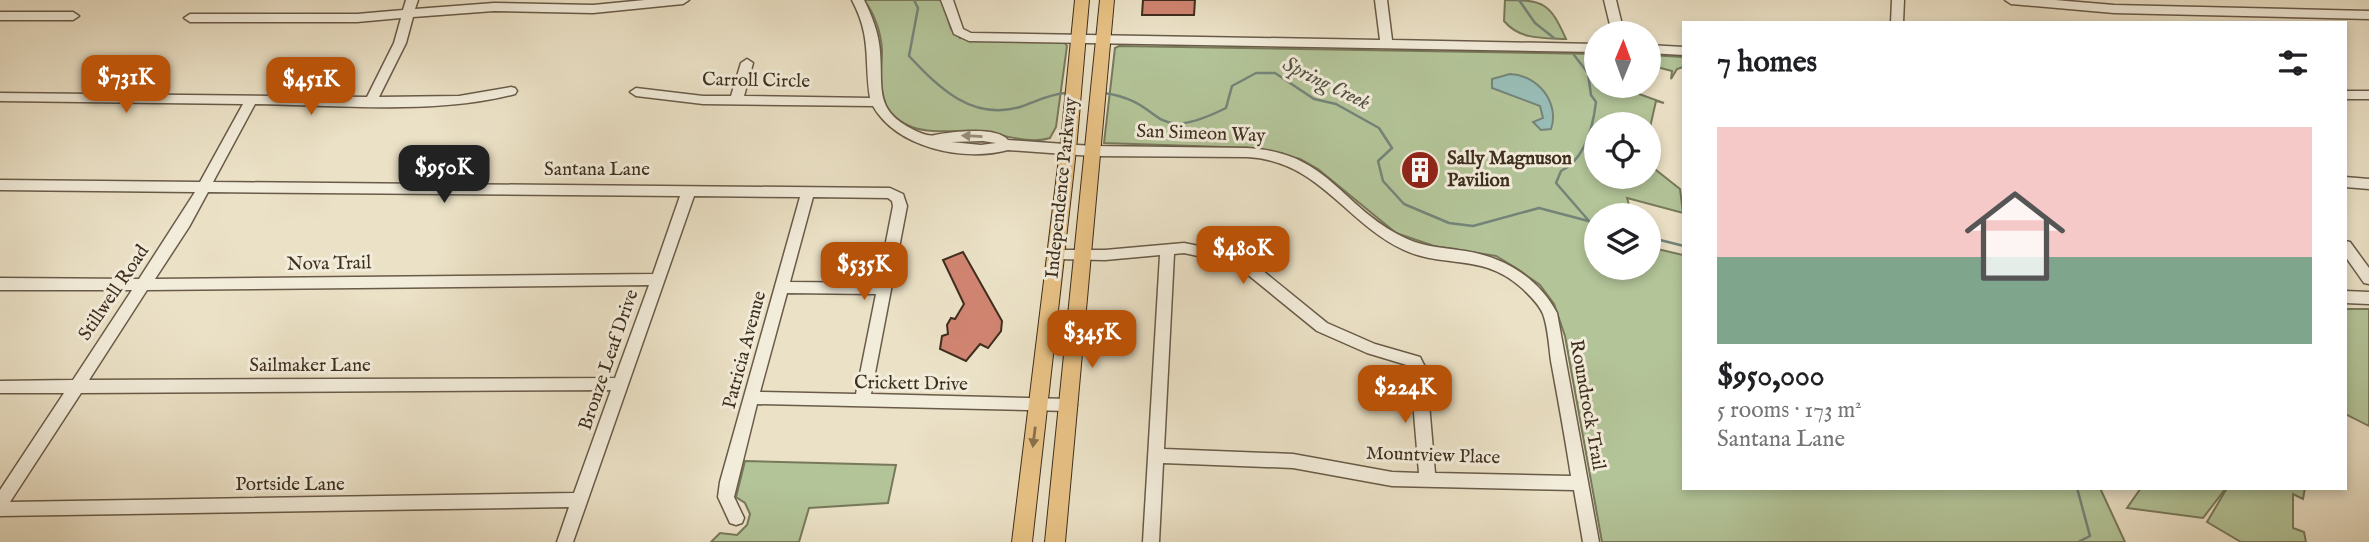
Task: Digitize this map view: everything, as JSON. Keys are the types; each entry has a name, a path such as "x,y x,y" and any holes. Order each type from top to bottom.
{"main road":[{"name":"Independence Parkway","path":"1022,542 1068,150 1082,0"},
{"name":"Independence Parkway","path":"1055,542 1107,0"}],"street":[{"path":"371,102 401,43 412,0"},
{"path":"190,18 357,18 494,7 626,7 683,0"},
{"path":"858,0 866,15 874,48 871,80 876,102"},
{"path":"947,0 957,31 964,36 1584,48"},
{"path":"1381,0 1386,44"},
{"path":"1610,0 1615,21"},
{"path":"1897,21 1898,0"},
{"path":"2011,0 2114,9 2173,5 2229,13 2369,15"},
{"path":"2173,5 2185,21"},
{"path":"0,16 73,16"},
{"path":"1661,50 1682,51"},
{"path":"736,101 747,63"},
{"path":"0,97 371,102 459,100 512,91"},
{"name":"Carroll Circle","path":"636,92 736,101 876,102"},
{"path":"2347,95 2369,95"},
{"name":"Stillwell Road","path":"0,507 75,387 184,223 252,99"},
{"name":"San Simeon Way","path":"876,102 894,124 916,136 935,140 947,147 994,149 1005,145 1068,150 1245,153 1276,156 1314,175 1393,239 1434,253 1482,259 1511,271 1527,283"},
{"path":"2347,182 2369,184"},
{"name":"Santana Lane","path":"0,185 884,192 898,198 900,206 884,289"},
{"name":"Bronze Leaf Drive","path":"565,542 689,190"},
{"name":"Patricia Avenue","path":"736,518 726,497 728,482 808,191"},
{"path":"1056,254 1135,253 1167,248 1207,252 1238,262 1252,270 1322,327 1372,349 1415,361 1419,369 1427,481"},
{"path":"1151,542 1158,456 1167,248"},
{"path":"2347,249 2369,279"},
{"name":"Nova Trail","path":"0,284 658,279"},
{"name":"Roundrock Trail","path":"1527,283 1544,301 1552,321 1591,542"},
{"path":"782,287 884,289 862,402"},
{"path":"2347,298 2369,298"},
{"name":"Sailmaker Lane","path":"0,387 621,384"},
{"name":"Crickett Drive","path":"752,398 1069,405"},
{"name":"Mountview Place","path":"1158,456 1293,461 1368,477 1427,481 1581,483"},
{"name":"Portside Lane","path":"0,507 580,500"}],"green space":[{"path":"864,0 942,0 951,29 960,38 1064,42 1067,46 1056,127 1050,138 1033,140 976,131 927,130 912,127 899,120 890,113 882,94 880,36 874,17"},
{"path":"1505,0 1529,1 1544,6 1555,18 1566,39 1532,37 1517,32 1504,21"},
{"path":"1119,46 1584,54 1584,98 1650,98 1664,103 1656,101 1654,112 1584,112 1584,189 1661,189 1661,174 1680,189 1682,213 1661,207 1661,203 1646,203 1627,198 1628,203 1584,203 1584,280 1661,280 1661,250 1682,255 1682,490 2101,490 2125,542 1602,542 1565,336 1554,304 1540,285 1496,256 1434,246 1396,233 1318,169 1300,159 1254,148 1104,143 1115,48"},
{"path":"1661,56 1682,57 1682,67 1677,69 1671,79 1672,71 1661,68"},
{"path":"2347,309 2369,309 2369,426 2347,415"},
{"path":"745,461 896,465 888,503 809,508 799,542 711,542 720,533 737,535 747,525 750,514 745,503 736,497"},
{"path":"2140,490 2224,490 2203,518 2127,508"},
{"path":"2226,490 2305,490 2303,499 2293,494 2293,528 2304,532 2306,542 2241,542 2207,522"}],"water":[{"path":"1510,74 1529,79 1544,92 1552,110 1551,129 1541,130 1533,122 1543,118 1540,106 1492,88 1492,79"}],"building":[{"path":"1143,0 1195,0 1194,15 1142,15"},
{"path":"963,252 1002,321 1001,331 988,348 980,344 966,361 940,349 942,336 948,334 947,325 951,318 955,319 964,304 943,260"}],"waterway":[{"name":"Spring Creek","path":"914,0 918,8 909,56 932,79 958,99 987,109 1003,110 1066,93"},
{"path":"1519,0 1535,23 1554,38"},
{"path":"1574,55 1588,73 1591,95 1596,102 1593,122 1582,150 1576,159 1561,171 1556,183 1584,215"},
{"name":"Spring Creek","path":"1104,93 1125,98 1170,123 1183,123 1201,119 1226,108 1232,86 1256,73 1275,73 1314,99 1336,104 1379,128 1392,148 1378,161 1383,181 1404,204 1449,223 1473,226 1539,208 1584,220"},
{"name":"Spring Creek","path":"1661,240 1682,246"},
{"name":"Spring Creek","path":"2078,490 2090,536 2078,542"}],"place":[{"name":"Sally Magnuson Pavilion","path":"1420,170"}]}
